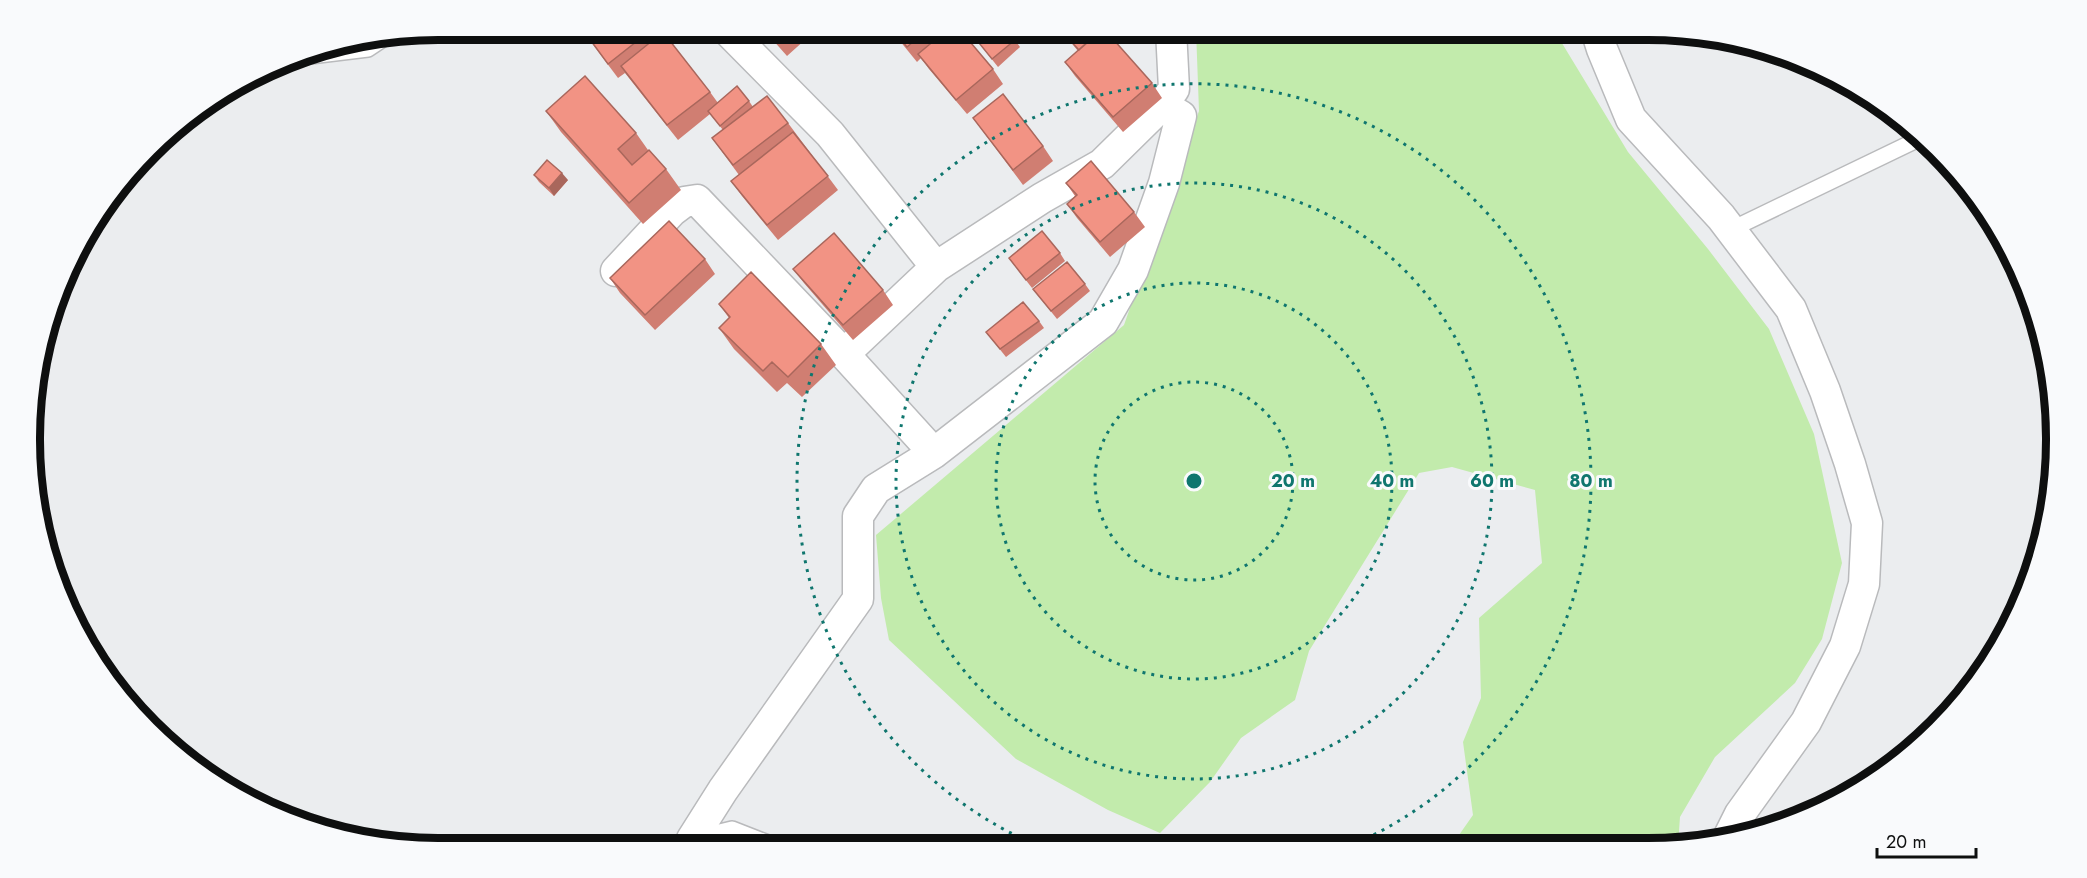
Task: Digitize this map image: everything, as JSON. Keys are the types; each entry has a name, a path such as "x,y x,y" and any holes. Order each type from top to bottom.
{"street":[{"path":"737,40 830,134 936,267"},
{"path":"844,354 936,267 1042,198 1102,164 1162,105 1174,88 1171,40"},
{"path":"1599,40 1631,119 1721,217 1791,309 1826,391 1867,523 1864,584 1845,646 1806,722 1740,814 1733,828"},
{"path":"694,838 723,789 858,599 858,516 876,489 934,453 1103,322 1133,270 1164,183 1181,116 1162,105"},
{"path":"616,271 672,212 684,202 697,200 844,354 934,453"}],"lane":[{"path":"353,50 368,49 372,46"},
{"path":"1730,230 1914,142"},
{"path":"706,838 732,829 755,838"}],"green space":[{"path":"1196,40 1560,40 1628,152 1708,249 1769,329 1814,434 1842,563 1822,639 1795,683 1715,757 1680,817 1679,836 1457,838 1473,815 1463,742 1481,698 1479,618 1542,563 1535,490 1452,467 1419,473 1309,651 1295,700 1241,738 1210,782 1160,833 1108,810 1016,759 889,640 881,598 876,535 1124,325 1199,111"}],"building":[{"path":"590,40 638,40 608,64"},
{"path":"653,40 669,40 710,92 667,125 621,66"},
{"path":"901,40 915,40 907,47"},
{"path":"935,40 968,40 993,69 956,100 918,54"},
{"path":"983,40 1015,40 992,59 979,43"},
{"path":"1070,40 1090,40 1079,50"},
{"path":"1090,40 1114,40 1152,83 1113,117 1065,62"},
{"path":"585,76 636,133 618,149 632,165 649,150 666,169 629,203 546,111"},
{"path":"737,86 749,101 720,126 708,111"},
{"path":"1003,94 1043,146 1013,170 973,118"},
{"path":"767,96 788,123 733,165 712,138"},
{"path":"793,132 828,176 767,225 731,181"},
{"path":"547,160 562,173 549,188 534,175"},
{"path":"1091,161 1134,212 1100,242 1067,204 1077,195 1066,183"},
{"path":"669,221 705,259 645,315 610,278"},
{"path":"1042,231 1060,253 1026,280 1009,258"},
{"path":"834,233 883,290 843,325 793,269"},
{"path":"1067,262 1085,284 1051,311 1033,289"},
{"path":"751,272 821,344 788,377 772,362 763,371 719,328 730,317 719,304"},
{"path":"1023,302 1039,321 1000,349 986,332"}]}
